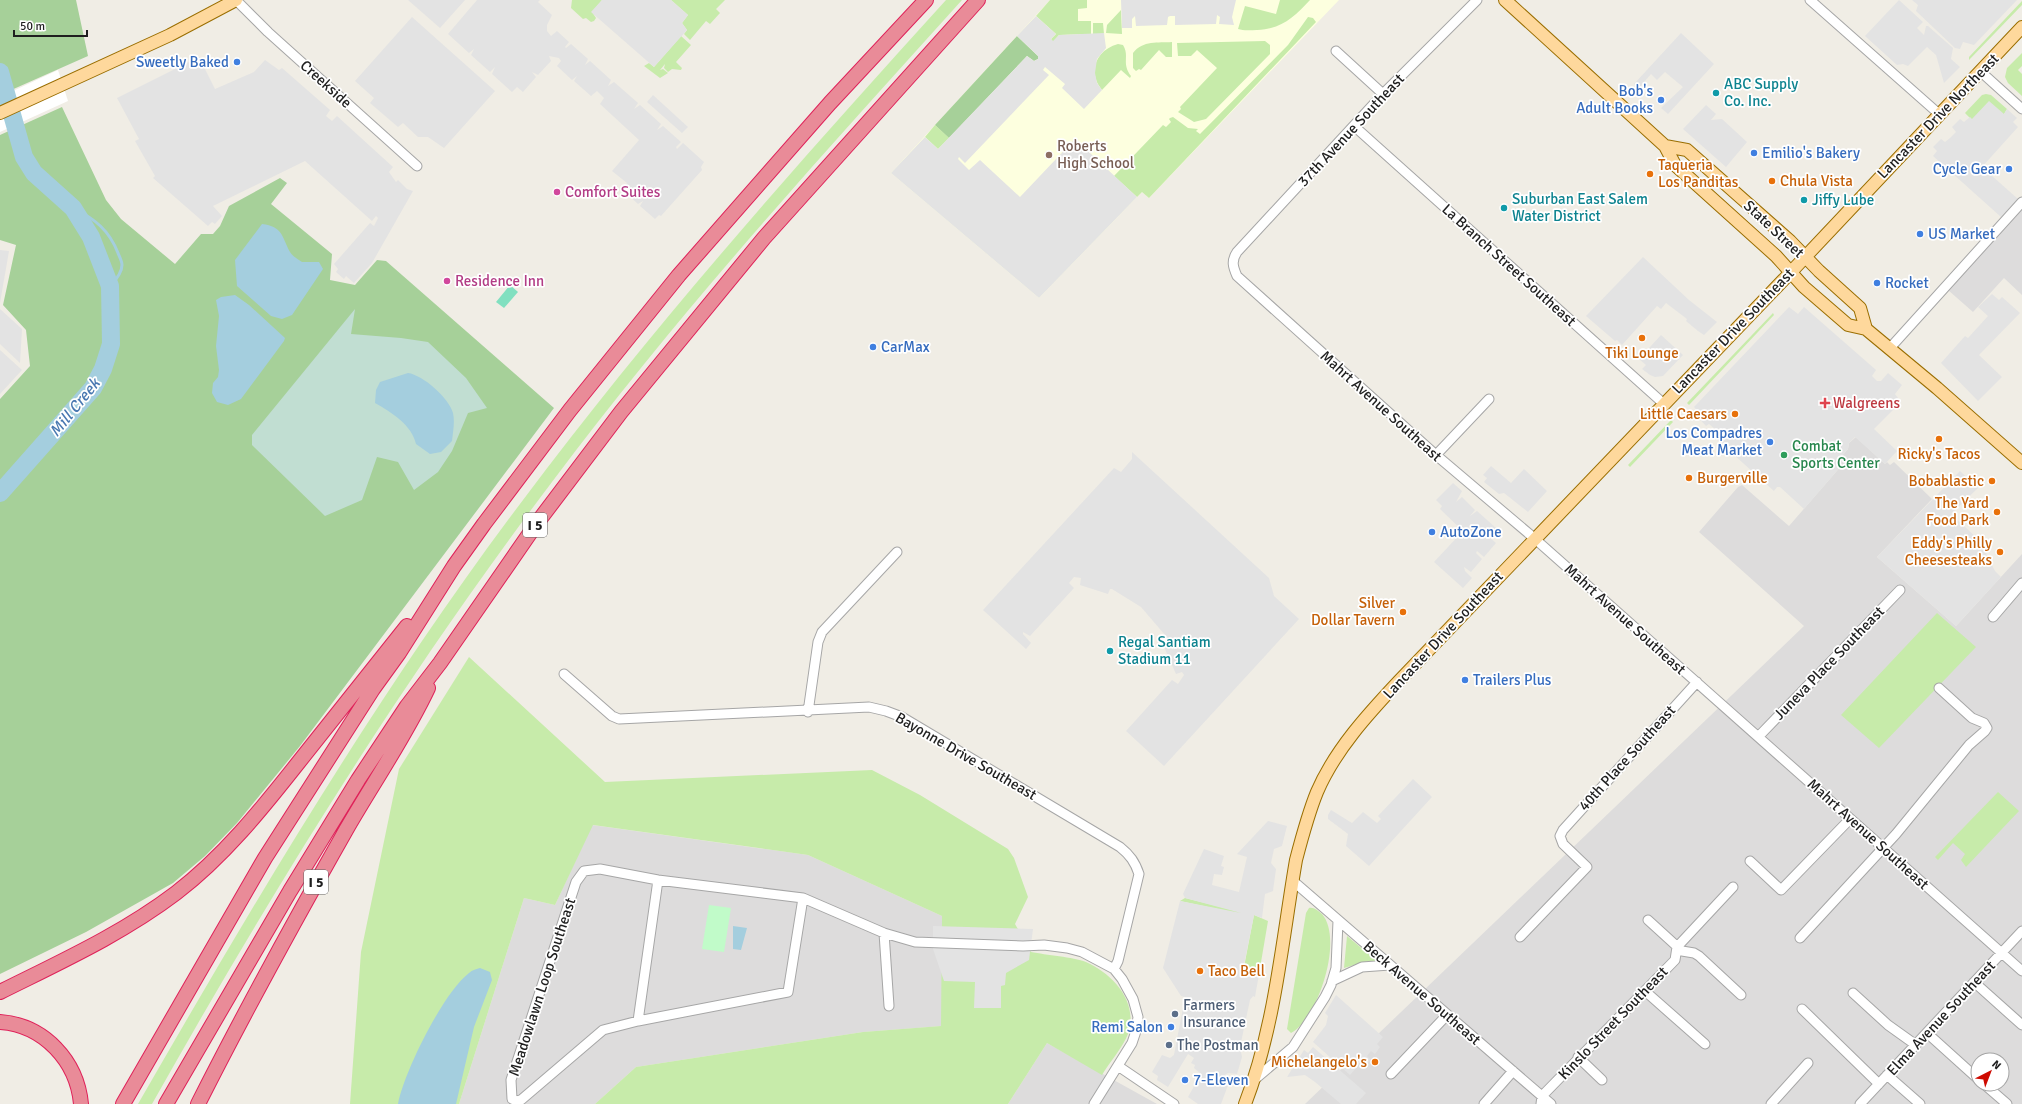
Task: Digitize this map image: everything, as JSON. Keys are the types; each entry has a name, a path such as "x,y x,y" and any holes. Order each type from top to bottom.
{"highway":[{"path":"0,992 104,940 176,893 235,839 274,794 454,566 570,410 679,275 830,103 926,0"},
{"name":"I 5","path":"166,1104 318,843 407,706 440,663 567,482 764,238 978,0"},
{"path":"123,1104 265,858 318,772 399,653 454,566"},
{"name":"I 5","path":"198,1104 312,889 373,783 417,711 440,663"},
{"path":"0,983 76,946 104,940"},
{"path":"0,1022 26,1028 52,1045 72,1070 77,1084 80,1104"}],"main road":[{"path":"0,113 170,35 236,0"},
{"name":"State Street","path":"1505,0 1665,146 1675,165 1776,256 1848,325 1866,329 1890,348 2022,464"},
{"name":"Lancaster Drive Northeast","path":"1805,257 2022,27"},
{"name":"State Street","path":"1665,146 1687,150 1790,242 1860,308 1866,329"},
{"name":"Lancaster Drive Southeast","path":"1245,1104 1254,1080 1269,1019 1293,881 1309,813 1318,791 1337,756 1384,697 1534,538 1805,257"}],"street":[{"name":"Creekside","path":"236,0 268,32 417,166"},
{"name":"37th Avenue Southeast","path":"1232,264 1233,257 1237,252 1383,94 1477,0"},
{"path":"1810,0 1939,114"},
{"path":"1336,51 1383,94"},
{"path":"1980,71 2022,109"},
{"name":"La Branch Street Southeast","path":"1354,126 1664,404"},
{"path":"1890,348 2022,202"},
{"name":"Mahrt Avenue Southeast","path":"1232,264 1237,276 1436,456 1534,538 1759,736 1850,819 2022,971"},
{"path":"1436,456 1489,399"},
{"path":"808,712 817,646 822,632 897,552"},
{"path":"1993,617 2022,583"},
{"name":"Juneva Place Southeast","path":"1759,736 1900,590"},
{"name":"Bayonne Drive Southeast","path":"564,674 612,716 619,719 808,712 869,708 886,711 902,717 1120,848 1130,856 1136,864 1139,874 1118,961 1114,969"},
{"name":"40th Place Southeast","path":"1520,937 1587,867 1563,844 1560,836 1563,830 1697,682"},
{"path":"1800,938 1913,815 1969,745 1986,728 1984,723 1972,718 1939,688"},
{"path":"1750,861 1781,890 1850,819"},
{"name":"Meadowlawn Loop Southeast","path":"804,898 788,992 638,1021 603,1030 521,1100 516,1101 512,1099 511,1080 576,882 579,875 584,871 600,868 658,880 804,898 884,933 915,942 1056,946 1082,952 1114,969"},
{"path":"638,1021 658,880"},
{"name":"Beck Avenue Southeast","path":"1293,881 1513,1071 1542,1100 1551,1104"},
{"path":"1677,947 1733,887"},
{"path":"1648,920 1682,951 1694,953 1699,956 1742,995"},
{"path":"1254,1080 1293,1047 1323,1001 1336,968 1338,921"},
{"name":"Elma Avenue Southeast","path":"1860,1104 2022,931"},
{"path":"884,933 889,1006"},
{"name":"Kinslo Street Southeast","path":"1542,1100 1578,1058 1600,1038 1675,960 1677,947"},
{"path":"1332,981 1362,967 1390,965"},
{"path":"1094,1104 1134,1039 1138,1016 1136,1005 1129,988 1114,969"},
{"path":"1974,982 2022,1025"},
{"path":"1645,991 1704,1044"},
{"path":"1852,993 1888,1025 1916,1045"},
{"path":"1802,1009 1879,1084"},
{"path":"1391,1074 1447,1014"},
{"path":"1927,1033 1970,1072"},
{"path":"1578,1058 1602,1080"},
{"path":"1771,1104 1808,1063"},
{"path":"1118,1066 1174,1104"},
{"path":"1484,1104 1513,1071"},
{"path":"1887,1075 1920,1104"},
{"path":"1993,1092 2007,1104"}],"shaded area":[{"path":"408,0 465,0 440,28"},
{"path":"477,0 540,0 538,2 552,15 547,25 547,31 551,36 557,31 569,42 565,47 566,48 571,44 588,59 585,65 590,61 611,80 608,86 614,82 638,103 634,109 640,105 661,124 657,130 663,126 681,142 676,147 677,149 683,143 704,162 701,167 702,170 661,216 659,215 655,219 640,206 643,201 638,204 623,190 627,183 612,171 639,140 600,104 604,98 597,91 591,96 574,81 577,76 572,80 557,66 561,61 559,58 549,56 551,61 538,75 532,72 536,77 523,92 517,87 512,92 492,74 495,67 490,72 471,55 474,49 469,53 448,34"},
{"path":"602,0 671,0 688,15 682,23 687,30 654,67 591,12"},
{"name":"Roberts High School","path":"1050,0 1339,0 1149,198 1142,192 1039,298 891,173"},
{"path":"1121,0 1236,0 1232,17 1234,25 1219,24 1220,17 1217,15 1216,24 1175,25 1175,16 1170,16 1168,17 1167,25 1136,26 1135,16 1132,19 1132,28 1122,28"},
{"path":"1899,0 1923,22 1917,28 1924,35 1926,26 1928,26 1953,48 1951,59 1960,67 1944,83 1936,55 1927,47 1908,66 1903,64 1897,65 1865,36"},
{"path":"1912,0 2017,0 1974,45 1963,42 1960,49 1955,48 1916,11 1918,5"},
{"path":"1036,16 1056,34 1051,39 1053,41 1059,35 1104,33 1106,48 1097,59 1095,73 1097,83 1102,90 1084,109 1062,88 1065,84 1045,67 1043,70 1049,75 965,163 959,157 958,159 969,170 980,160 1020,197 1075,139 1137,197 1039,298 891,173 925,137 938,149 1027,56 1034,61 1038,59 1038,56 1017,36"},
{"path":"412,17 495,91 444,148 428,137 418,137 403,123 398,127 370,103 374,98 355,81"},
{"path":"1681,33 1714,64 1668,114 1661,108 1683,87 1665,72 1657,80 1651,74 1639,88 1634,84"},
{"path":"199,57 215,89 254,72 265,60 279,70 282,68 330,110 326,116 332,121 337,116 393,167 389,172 396,182 398,180 407,189 413,191 372,263 354,283 346,276 344,279 336,272 338,269 334,264 370,223 374,226 378,218 376,216 372,221 305,161 213,206 222,216 215,224 212,222 208,226 153,178 155,176 135,141 139,139 117,98"},
{"path":"653,95 688,127 682,133 647,102"},
{"path":"1989,101 2004,114 2007,109 2017,118 2013,122 2018,127 1982,167 2018,199 2001,217 1933,156 1937,151 1933,147 1941,139 1945,142 1956,132 1952,127 1960,119 1964,122 1970,117 1972,119"},
{"path":"1706,105 1716,114 1711,120 1722,119 1747,142 1726,167 1683,129"},
{"path":"2022,209 2022,295 2004,278 1973,312 1948,290"},
{"path":"0,250 9,251 0,303"},
{"path":"1643,257 1689,300 1717,322 1704,335 1686,321 1687,319 1666,303 1661,309 1657,306 1622,345 1617,340 1615,341 1586,316"},
{"path":"1992,294 1999,300 2002,297 2020,313 1979,355 2002,377 1978,401 1941,363 1965,336 1968,338 1988,316 1978,307"},
{"path":"1789,307 1798,314 1804,307 1876,370 1872,376 1877,381 1881,381 1888,373 1902,385 1895,394 1901,402 1874,429 1897,451 1885,464 1855,437 1849,443 1848,449 1838,460 1842,465 1804,509 1780,487 1777,487 1774,491 1713,436 1716,430 1709,424 1706,426 1689,408 1694,413 1699,413 1694,407"},
{"path":"0,309 22,329 20,363 0,344"},
{"path":"355,309 351,334 428,342 466,378 487,408 468,413 452,451 438,472 414,490 398,462 377,457 362,500 325,516 252,445 252,435"},
{"path":"1661,335 1683,355 1663,376 1655,377 1642,369 1646,365 1639,359"},
{"path":"0,350 22,370 0,394"},
{"path":"1856,437 1885,464 1887,462 1890,465 1894,462 1932,499 1877,557 1956,626 2022,554 2022,1104 1305,1104 1804,626 1699,532 1738,487 1742,485 1789,526 1842,465 1838,460 1848,449 1849,443"},
{"path":"1132,452 1269,578 1274,596 1299,619 1164,766 1126,731 1172,680 1178,684 1184,675 1182,672 1176,674 1164,647 1170,643 1141,607 1112,589 1110,589 1108,594 1080,585 1081,578 1074,577 1069,583 1074,588 1030,636 1023,632 1031,643 1026,649 983,610 1114,468 1121,472 1132,459"},
{"path":"1491,466 1511,483 1524,469 1547,491 1528,512 1504,493 1499,494 1484,482 1487,478 1483,475"},
{"path":"1960,471 1978,488 1951,514 1990,550 1986,554 1995,571 2001,577 1956,626 1877,557"},
{"path":"1453,483 1462,491 1456,502 1462,497 1475,510 1470,516 1477,511 1496,528 1489,537 1496,543 1484,557 1477,551 1476,553 1482,559 1471,572 1464,567 1465,571 1472,578 1463,588 1434,562 1462,532 1468,536 1440,509 1442,506 1436,500"},
{"path":"1413,779 1432,797 1369,866 1346,846 1348,834 1328,819 1328,815 1331,810 1352,823 1363,812 1377,823 1381,819 1378,816"},
{"path":"1268,821 1287,826 1282,846 1274,849 1271,863 1276,869 1273,891 1265,894 1262,918 1254,915 1244,965 1247,971 1259,974 1255,997 1253,996 1250,1000 1240,1047 1242,1057 1237,1074 1228,1073 1223,1076 1230,1080 1221,1104 1198,1104 1188,1097 1201,1074 1194,1068 1195,1065 1191,1063 1194,1058 1188,1054 1168,1087 1157,1080 1158,1076 1152,1072 1162,1055 1170,1058 1174,1055 1185,997 1181,996 1163,968 1180,901 1241,913 1185,898 1183,894 1204,849 1224,856 1221,866 1224,867 1222,875 1214,874 1212,885 1239,892 1247,857 1237,854"},
{"path":"592,825 808,855 942,916 942,1026 863,1032 636,1067 595,1104 459,1104 524,898 555,905"},
{"path":"933,926 1033,929 1029,960 1006,973 1005,985 1001,986 1001,1008 974,1008 975,982 944,981 933,949"},
{"path":"1336,995 1383,1037 1377,1044 1380,1047 1375,1054 1371,1051 1367,1056 1370,1059 1367,1064 1362,1061 1350,1075 1313,1042 1326,1025 1328,1016 1325,1013"},
{"path":"1047,1043 1157,1104 1008,1104"},
{"path":"1313,1047 1366,1093 1356,1104 1341,1104 1305,1075 1287,1077 1304,1050 1308,1053"}],"green space":[{"path":"0,0 76,0 88,56 0,95"},
{"path":"572,0 602,0 592,12 596,18 594,21 591,22 586,18 583,19 571,8"},
{"path":"671,0 725,0 716,9 720,13 710,24 706,21 690,40 684,34 687,30 682,23 688,15"},
{"path":"946,0 962,0 857,116 702,294 603,416 500,553 446,629 343,784 245,942 152,1104 138,1104 228,949 321,796 369,720 470,572 573,435 728,245"},
{"path":"1050,0 1087,0 1087,8 1078,9 1078,21 1091,21 1091,34 1059,35 1053,42 1051,39 1056,34 1036,16"},
{"path":"1280,0 1310,0 1293,17 1281,25 1257,30 1238,29 1245,6 1276,14"},
{"path":"2022,1 2022,5 1969,60 1969,57"},
{"path":"1121,10 1122,34 1106,33 1107,25"},
{"path":"1308,17 1313,18 1316,22 1149,198 1142,192 1137,197 1114,176 1163,125 1166,127 1171,122 1169,119 1170,118 1173,117 1188,128 1198,129 1196,131 1200,134 1288,45"},
{"path":"1093,23 1103,23 1104,34 1093,34"},
{"path":"681,36 691,45 676,62 682,68 681,70 672,69 668,72 664,68 665,64 660,70 663,69 668,73 660,78 644,66 649,63 654,67"},
{"path":"1017,36 1038,56 1038,59 1034,61 1027,56 949,138 935,125"},
{"path":"1265,41 1270,45 1270,54 1206,119 1194,122 1178,112 1181,109 1180,107 1217,68 1197,50 1191,56 1178,56 1177,43"},
{"path":"1172,42 1172,57 1166,57 1159,50 1141,70 1139,69 1136,71 1133,68 1133,53 1141,46 1151,43"},
{"path":"1118,44 1123,45 1125,49 1126,63 1131,76 1130,78 1121,70 1102,90 1097,83 1095,76 1096,62 1104,51"},
{"path":"2022,53 2022,66 2018,70 2022,74 2022,96 2008,83 2005,77 2007,68"},
{"path":"1982,95 1991,95 2007,109 2004,114 1972,120 1965,113"},
{"path":"62,107 106,200 121,219 175,264 201,234 213,234 220,226 229,206 280,178 287,183 271,204 332,254 330,280 355,285 377,260 386,261 554,408 300,746 237,823 205,856 173,883 86,932 0,974 0,399 30,366 26,330 3,305 16,245 0,240 0,135"},
{"path":"935,125 949,138 938,149 925,137"},
{"path":"510,285 518,292 504,308 496,302"},
{"path":"1773,313 1774,315 1689,405 1687,403"},
{"path":"1671,420 1673,422 1630,467 1628,465"},
{"path":"1937,613 1976,647 1879,748 1841,715"},
{"path":"469,657 605,782 872,770 920,795 1008,849 1014,858 1028,897 1015,924 1031,952 1081,960 1096,967 1114,982 1127,1000 1130,1011 1128,1034 1123,1044 1102,1075 1047,1043 1008,1104 595,1104 636,1067 863,1032 941,1026 942,916 808,855 593,825 555,905 524,898 459,1104 350,1104 361,952 399,769"},
{"path":"1998,792 2019,811 1966,867 1961,860 1965,854 1953,843 1938,860 1935,857"},
{"path":"1185,898 1241,912 1241,914 1180,901"},
{"path":"709,905 731,908 724,952 702,949"},
{"path":"1309,908 1322,914 1328,926 1330,941 1329,959 1325,978 1310,1012 1301,1025 1291,1033 1287,1029 1306,913"},
{"path":"1254,915 1268,921 1259,974 1247,971 1244,967"},
{"path":"1347,936 1377,961 1364,962 1344,968"}],"water":[{"path":"262,224 269,225 278,230 283,236 292,255 302,262 319,262 323,269 292,315 282,319 271,316 237,286 235,260"},
{"path":"235,295 249,305 285,338 241,399 228,405 217,402 212,393 213,383 218,377 219,370 216,346 219,316 216,300 221,297"},
{"path":"408,373 421,378 435,388 451,407 454,420 452,441 441,452 430,454 416,444 410,431 400,420 375,403 376,390 380,382"},
{"path":"733,926 747,928 741,950 733,949"},
{"path":"480,968 490,972 492,980 474,1027 456,1104 398,1104 416,1054 437,1015 459,983 470,972"}],"pier":[{"path":"58,70 68,101 0,132 0,97"}],"waterway":[{"name":"Mill Creek","path":"0,72 24,157 34,173 73,208 91,237 110,286 111,344 103,369 93,388 0,493"},
{"path":"73,208 95,221 106,232 114,245 122,262 122,268 110,286"}],"place":[{"name":"Sweetly Baked","path":"237,62"},
{"name":"ABC Supply Co. Inc.","path":"1716,93"},
{"name":"Bob's Adult Books","path":"1661,100"},
{"name":"Emilio's Bakery","path":"1754,153"},
{"name":"Roberts High School","path":"1049,155"},
{"name":"Cycle Gear","path":"2009,169"},
{"name":"Taqueria Los Panditas","path":"1650,174"},
{"name":"Chula Vista","path":"1772,181"},
{"name":"Comfort Suites","path":"557,192"},
{"name":"Jiffy Lube","path":"1804,200"},
{"name":"Suburban East Salem Water District","path":"1504,208"},
{"name":"US Market","path":"1920,234"},
{"name":"Residence Inn","path":"447,281"},
{"name":"Rocket","path":"1877,283"},
{"name":"Tiki Lounge","path":"1642,338"},
{"name":"CarMax","path":"873,347"},
{"name":"Walgreens","path":"1825,403"},
{"name":"Little Caesars","path":"1735,414"},
{"name":"Ricky's Tacos","path":"1939,439"},
{"name":"Los Compadres Meat Market","path":"1770,442"},
{"name":"Combat Sports Center","path":"1784,455"},
{"name":"Burgerville","path":"1689,478"},
{"name":"Bobablastic","path":"1992,481"},
{"name":"The Yard Food Park","path":"1997,512"},
{"name":"AutoZone","path":"1432,532"},
{"name":"Eddy's Philly Cheesesteaks","path":"2000,552"},
{"name":"Silver Dollar Tavern","path":"1403,612"},
{"name":"Regal Santiam Stadium 11","path":"1110,651"},
{"name":"Trailers Plus","path":"1465,680"},
{"name":"Taco Bell","path":"1200,971"},
{"name":"Farmers Insurance","path":"1175,1014"},
{"name":"Remi Salon","path":"1171,1027"},
{"name":"The Postman","path":"1169,1045"},
{"name":"Michelangelo's","path":"1375,1062"},
{"name":"7-Eleven","path":"1185,1080"}]}
